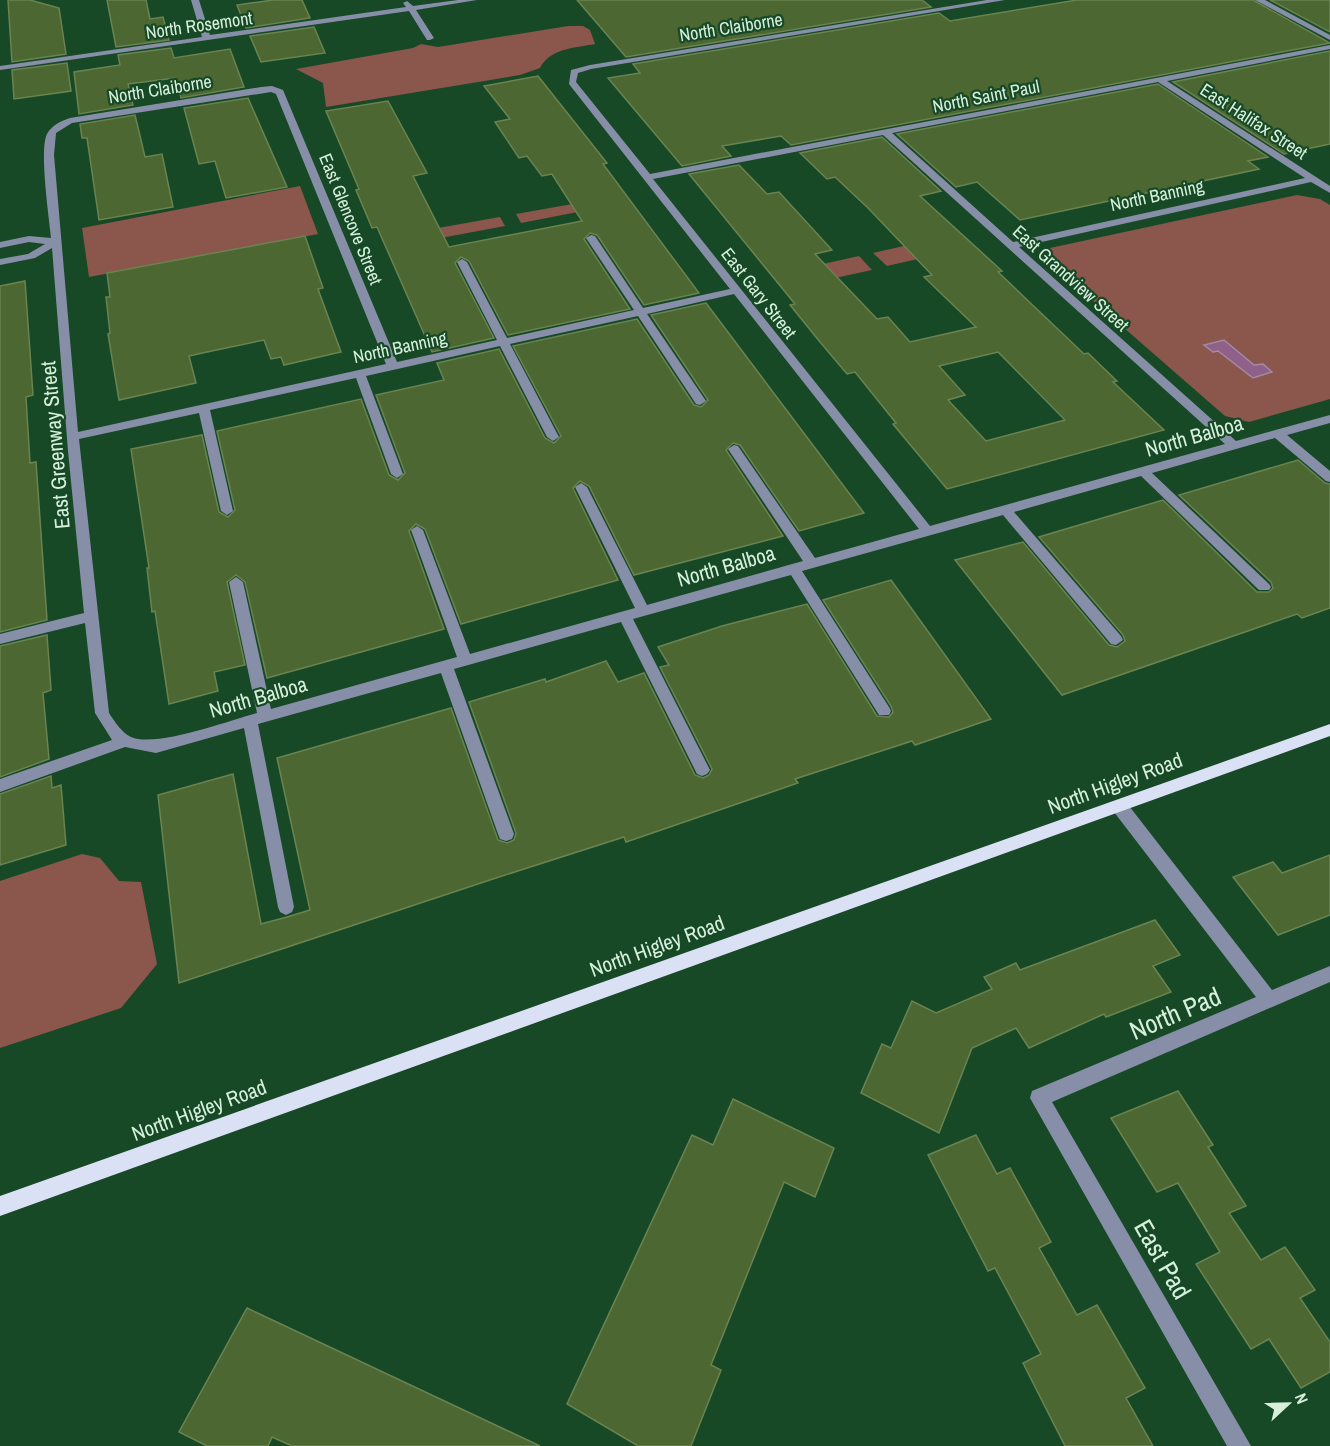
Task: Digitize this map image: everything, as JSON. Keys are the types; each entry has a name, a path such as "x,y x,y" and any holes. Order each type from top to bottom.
{"main road":[{"name":"North Higley Road","path":"0,1206 1330,730"}],"street":[{"path":"195,0 207,39"},
{"path":"406,0 430,38"},
{"name":"North Rosemont","path":"0,68 473,0"},
{"name":"North Claiborne","path":"574,72 590,67 1001,0"},
{"path":"1259,0 1330,38"},
{"name":"North Saint Paul","path":"648,177 1330,47"},
{"name":"East Gary Street","path":"574,72 572,81 735,291 927,531"},
{"name":"East Halifax Street","path":"1160,80 1330,190"},
{"name":"North Claiborne","path":"54,128 83,118 272,89"},
{"name":"East Glencove Street","path":"272,89 280,92 283,97 393,367"},
{"name":"East Greenway Street","path":"54,128 48,142 56,242 73,437 102,713 113,734 128,743"},
{"name":"East Grandview Street","path":"885,132 1235,447"},
{"name":"North Banning","path":"1010,246 1313,179"},
{"path":"591,238 700,401"},
{"path":"0,245 29,239 56,242"},
{"path":"0,262 31,256 56,242"},
{"path":"462,262 553,437"},
{"name":"North Banning","path":"73,437 735,291"},
{"path":"360,374 396,474"},
{"path":"204,409 228,511"},
{"name":"North Balboa","path":"128,743 156,747 1330,419"},
{"path":"1278,434 1330,478"},
{"path":"734,449 812,564"},
{"path":"1144,472 1264,587"},
{"path":"581,487 643,612"},
{"path":"1006,510 1116,640"},
{"path":"417,530 466,661"},
{"path":"794,569 884,711"},
{"path":"236,582 286,907"},
{"path":"0,639 92,616"},
{"path":"625,616 702,770"},
{"path":"446,667 506,834"},
{"path":"0,786 128,743"},
{"path":"1120,807 1269,1000"},
{"name":"North Pad","path":"1040,1098 1330,974"},
{"name":"East Pad","path":"1040,1098 1240,1446"}],"shaded area":[{"path":"568,26 583,26 590,30 595,44 557,53 544,61 540,68 520,75 326,107 323,83 296,69 413,48 421,44 438,47"},
{"path":"300,186 318,234 89,277 82,228"},
{"path":"1297,195 1320,199 1330,205 1330,399 1249,422 1225,416 1045,259 1050,248"},
{"path":"612,197 619,204 521,223 516,214"},
{"path":"500,217 505,226 398,246 393,236"},
{"path":"943,237 957,250 887,266 873,253"},
{"path":"859,256 872,270 798,286 787,272"},
{"path":"1224,340 1254,365 1263,364 1272,372 1253,378 1218,351 1213,352 1204,345"},
{"path":"82,854 100,858 119,881 141,882 157,964 121,1008 0,1048 0,881"}],"building":[{"path":"8,0 30,0 59,8 66,54 12,62"},
{"path":"107,0 146,0 150,19 163,17 169,40 116,47"},
{"path":"273,0 302,0 310,18 246,28 237,5"},
{"path":"577,0 922,0 931,7 626,57"},
{"path":"1077,0 1253,0 1330,43 791,145 781,136 722,146 731,156 682,166 608,78 640,73 633,64 939,13 950,21"},
{"path":"1270,0 1330,0 1330,32"},
{"path":"314,27 325,53 261,62 250,36"},
{"path":"171,48 174,58 230,49 244,87 181,98 175,78 128,84 133,105 79,114 74,72 120,65 118,55"},
{"path":"1330,51 1330,144 1284,154 1173,82"},
{"path":"67,63 71,91 14,99 12,70"},
{"path":"538,76 607,163 603,164 699,293 644,305 597,235 590,233 584,239 630,309 508,335 469,261 461,257 455,263 494,338 432,352 377,227 372,228 356,190 359,189 326,111 388,101 427,173 413,176 449,247 582,221 552,174 542,176 527,156 519,158 495,122 510,119 484,86"},
{"path":"1158,84 1268,157 1248,161 1259,169 1020,220 977,182 956,187 897,134"},
{"path":"248,98 287,187 226,198 215,161 199,164 184,108"},
{"path":"135,115 145,157 162,154 173,207 99,220 87,138 82,138 80,124"},
{"path":"882,137 941,191 920,196 1002,271 998,272 1084,354 1088,353 1117,381 1113,382 1164,430 947,489 893,424 896,423 855,372 847,374 820,342 790,305 795,304 689,174 739,165 767,194 779,192 832,250 815,254 877,319 888,317 910,342 976,327 924,277 932,275 868,208 835,177 827,179 800,153","holes":["998,352 1065,420 986,441 948,400 965,395 939,366"]},
{"path":"305,236 323,288 318,289 341,352 284,365 281,357 271,359 264,340 207,352 189,356 196,383 119,400 108,334 110,333 106,297 110,297 107,273"},
{"path":"25,281 33,395 26,397 30,463 36,462 47,620 0,632 0,286"},
{"path":"706,303 864,513 799,531 740,445 733,443 726,450 783,536 634,575 589,486 580,481 573,488 618,580 461,624 425,529 416,524 409,531 444,629 267,678 245,582 236,575 227,582 245,665 214,672 218,691 169,704 155,611 152,612 147,568 149,568 131,449 202,435 219,512 228,517 235,510 217,431 361,399 389,475 398,480 405,473 376,395 444,380 437,363 499,349 545,438 554,443 561,436 513,346 637,319 694,405 701,407 708,400 651,315"},
{"path":"1298,460 1325,483 1330,484 1330,608 1302,618 1297,614 1062,695 955,560 1023,542 1109,645 1117,647 1125,641 1123,635 1039,537 1163,500 1257,592 1269,592 1273,588 1271,582 1179,495"},
{"path":"891,580 991,719 915,745 912,741 795,779 798,783 626,842 624,837 179,983 158,795 233,774 261,924 287,917 310,910 277,758 451,708 498,840 507,843 514,840 516,833 469,702 545,679 546,682 606,661 618,682 644,673 695,775 703,778 709,775 712,769 660,667 669,665 658,647 722,626 807,604 877,716 889,717 893,712 891,706 823,600"},
{"path":"47,635 51,690 43,693 49,759 0,777 0,646"},
{"path":"51,776 52,788 61,785 66,845 0,865 0,794"},
{"path":"1330,855 1330,915 1278,935 1233,877 1273,862 1282,873"},
{"path":"1155,920 1180,955 1153,966 1171,992 1106,1017 1104,1014 1029,1048 1016,1028 972,1048 939,1133 861,1093 882,1044 891,1048 912,1001 936,1013 992,989 984,977 1016,963 1020,970"},
{"path":"1178,1091 1213,1145 1208,1147 1246,1206 1229,1213 1261,1260 1285,1247 1315,1290 1300,1298 1330,1342 1330,1372 1301,1388 1269,1339 1251,1349 1196,1264 1220,1252 1178,1183 1157,1192 1111,1118"},
{"path":"733,1099 834,1148 815,1197 784,1182 711,1365 721,1370 691,1446 638,1446 567,1404 692,1135 713,1145"},
{"path":"976,1135 997,1174 1010,1168 1051,1242 1039,1248 1077,1315 1097,1305 1145,1388 1126,1398 1153,1446 1065,1446 1023,1363 1041,1354 995,1268 988,1271 928,1155"},
{"path":"247,1308 540,1446 292,1446 272,1437 268,1446 207,1446 179,1432"}]}
